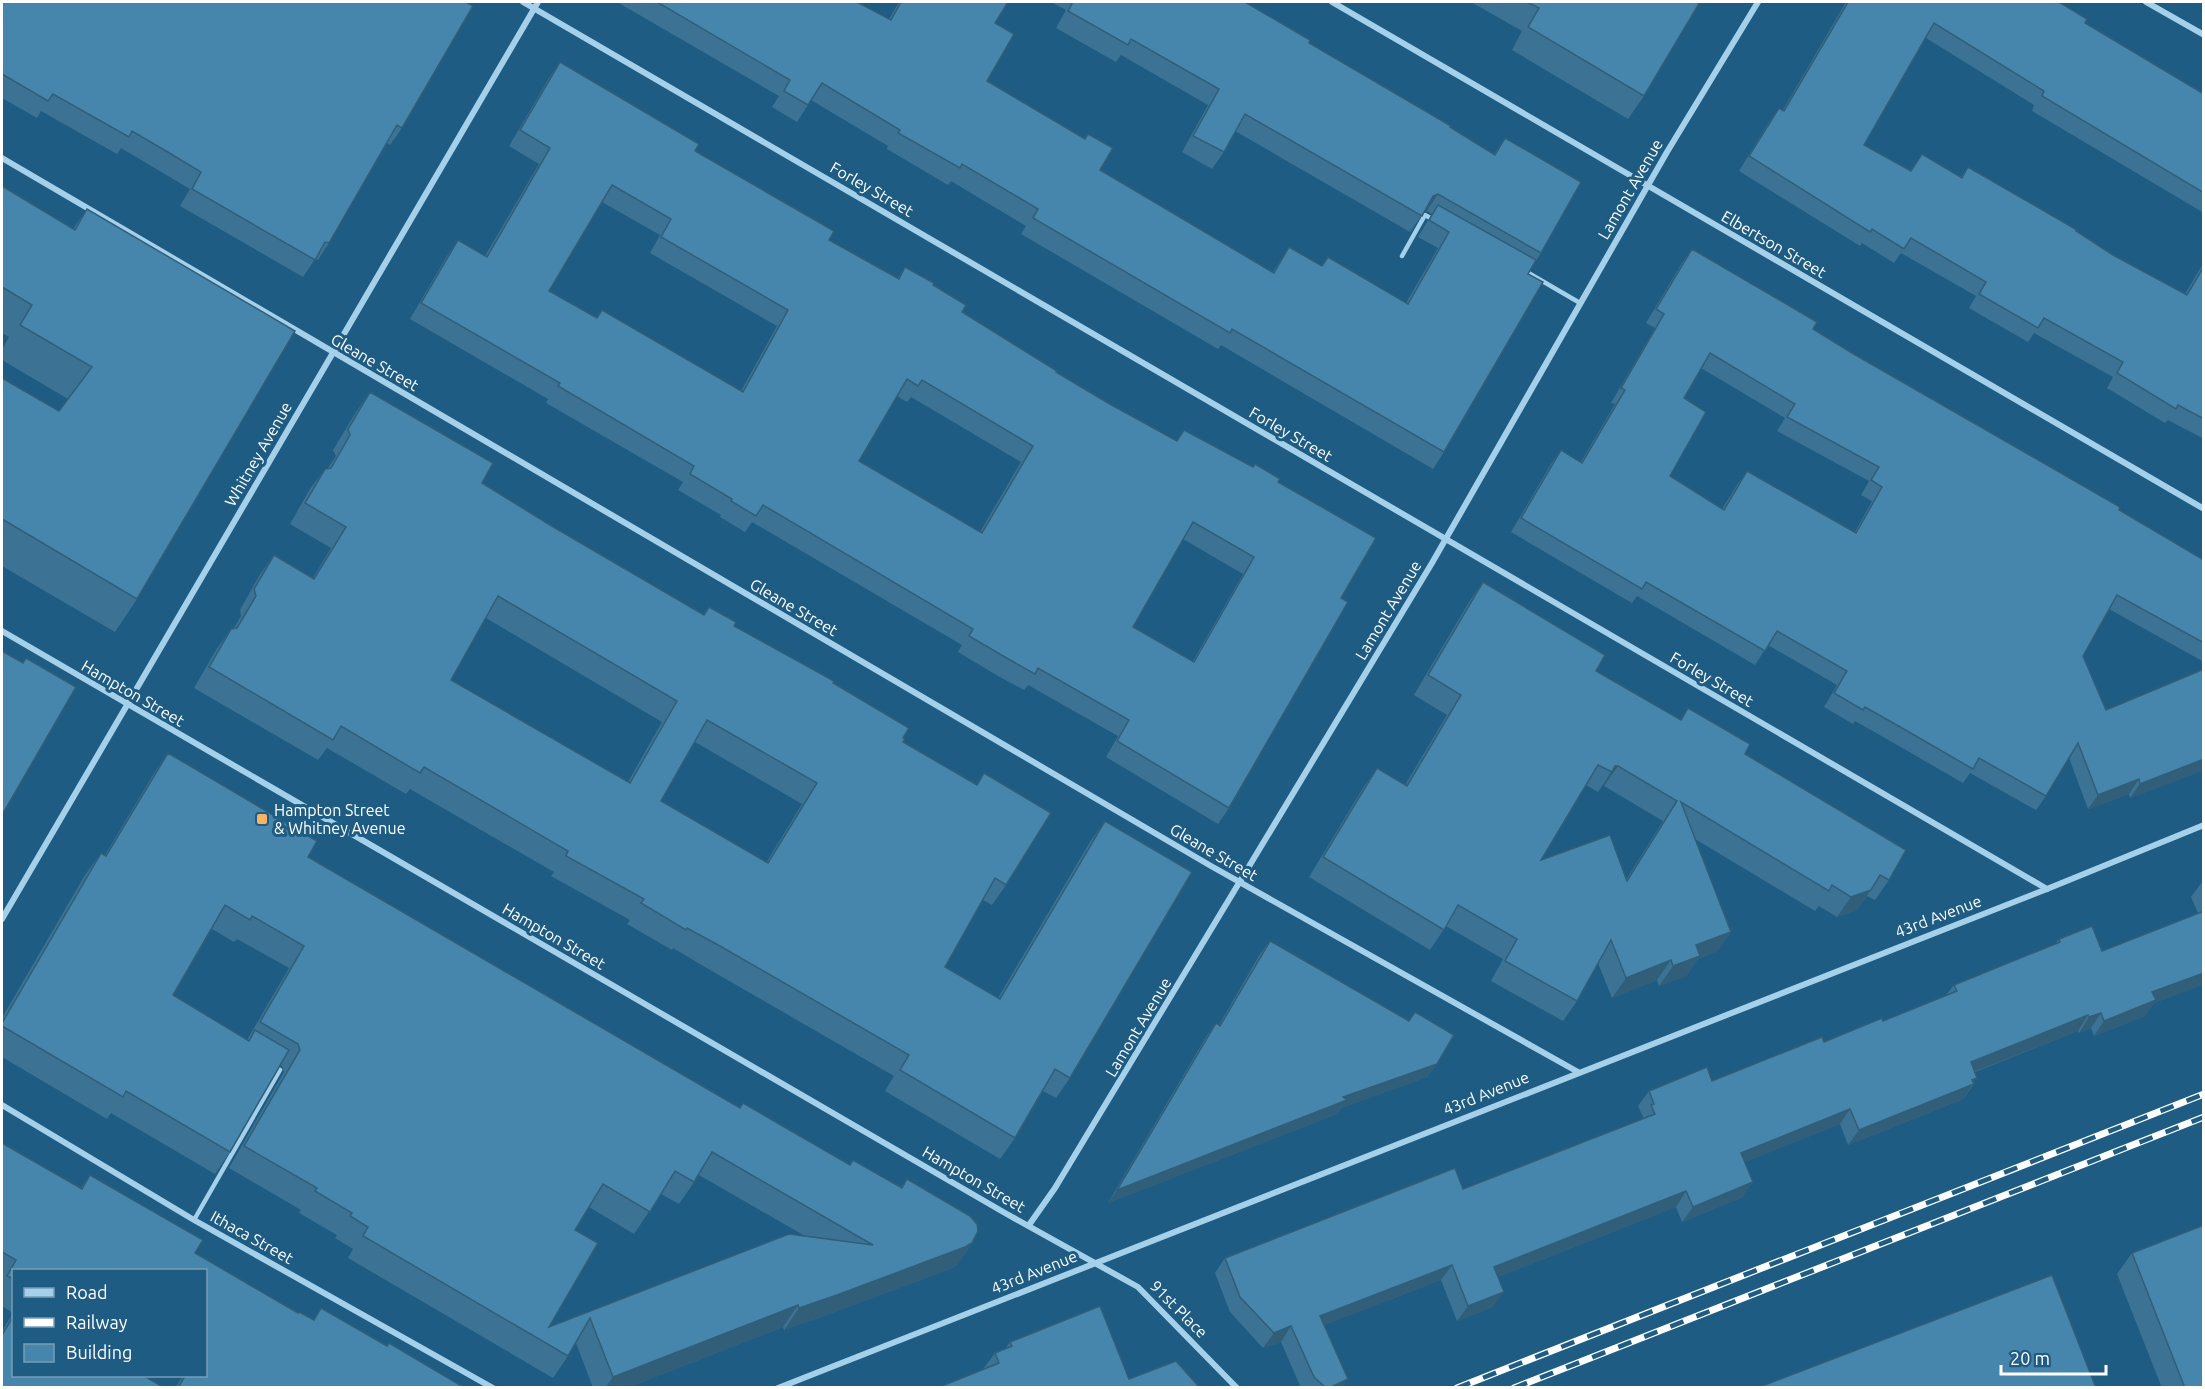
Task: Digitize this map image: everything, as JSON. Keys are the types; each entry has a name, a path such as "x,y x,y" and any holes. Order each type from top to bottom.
{"street":[{"name":"Forley Street","path":"523,2 536,5 1446,540 2047,889"},
{"name":"Elbertson Street","path":"1332,2 2204,509"},
{"name":"Lamont Avenue","path":"1029,1225 1067,1168 1446,540 1647,186 1758,2"},
{"path":"2146,2 2204,35"},
{"name":"Whitney Avenue","path":"2,919 536,5"},
{"name":"Gleane Street","path":"2,158 1239,882 1578,1072"},
{"name":"Hampton Street","path":"2,632 1093,1263"},
{"name":"43rd Avenue","path":"778,1388 2047,889 2204,825"},
{"name":"Ithaca Street","path":"2,1105 194,1220 493,1388"},
{"name":"91st Place","path":"1093,1263 1138,1287 1237,1388"}],"lane":[{"path":"1402,256 1425,215 1435,220"},
{"path":"1523,270 1580,303"},
{"path":"194,1220 280,1070 270,1064"}],"building":[{"path":"2,2 466,2 473,6 402,128 397,125 329,243 325,242 315,260 192,189 201,172 166,151 132,131 129,137 53,94 48,101 2,74"},
{"path":"657,2 857,2 891,20 901,2 1008,2 995,23 1014,34 987,81 1085,139 1088,134 1113,148 1100,170 1274,273 1289,247 1322,266 1328,257 1408,304 1449,232 1429,220 1438,205 1536,260 1528,274 1543,282 1444,452 1232,329 1230,333 1033,218 1038,209 962,164 960,168 898,133 900,130 822,83 808,105 784,91 790,80"},
{"path":"1073,2 1245,2 1495,155 1505,138 1581,182 1541,253 1438,194 1433,196 1422,216 1245,114 1224,152 1193,136 1219,89 1131,39 1128,45 1068,11"},
{"path":"1527,2 1700,2 1644,96 1528,27 1539,8"},
{"path":"1848,2 2059,2 2087,19 2085,23 2204,94 2204,193 2042,96 2044,91 1934,23 1864,145 1911,171 1922,154 1962,178 1968,167 2077,230 2113,255 2187,295 2204,266 2204,419 2178,405 2176,409 2117,373 2123,362 2044,318 2038,328 1979,294 1986,282 1911,238 1904,249 1872,229 1870,232 1749,156 1779,108 1784,111"},
{"path":"560,62 699,144 695,151 834,231 829,240 899,279 905,267 934,283 933,285 966,305 962,312 1108,403 1177,441 1184,430 1253,467 1255,464 1280,479 1278,482 1376,538 1341,598 1348,602 1229,808 1117,741 1129,720 1038,668 1035,674 969,636 973,629 763,505 756,516 690,474 694,466 558,386 560,383 421,303 458,240 487,257 550,148 520,130","holes":["612,185 671,219 661,237 788,310 743,392 602,310 597,318 549,291","907,379 918,386 922,380 1033,446 982,533 859,461","1193,522 1254,557 1194,662 1133,627"]},
{"path":"2,186 75,230 87,209 295,331 137,599 2,519 2,378 59,411 92,367 20,325 32,305 2,287"},
{"path":"1692,249 1817,322 1813,329 1852,353 2120,507 2119,510 2204,560 2204,643 2117,595 2083,656 2106,710 2204,669 2204,759 2140,784 2139,779 2098,795 2078,743 2046,796 1979,758 1973,769 1865,707 1863,710 1834,693 1847,671 1777,631 1765,651 1646,582 1642,589 1521,518 1561,450 1582,463 1625,390 1621,388 1664,314 1656,309","holes":["1710,353 1795,404 1787,417 1879,467 1871,480 1882,487 1856,533 1747,471 1724,510 1670,476 1706,412 1684,398"]},
{"path":"370,392 493,463 482,483 704,615 709,607 736,622 734,626 834,681 833,683 909,728 903,742 977,785 984,773 1051,813 1006,885 995,878 945,967 1000,999 1105,821 1192,872 1070,1078 1055,1069 1015,1138 900,1070 909,1055 720,946 687,928 686,930 641,903 644,899 566,856 568,851 424,767 420,773 341,726 333,740 209,667 231,629 237,628 256,596 254,589 274,555 314,579 346,527 305,503 325,469 331,468 350,435 348,429","holes":["498,596 677,701 630,783 451,680","707,720 817,783 768,863 661,801"]},
{"path":"1483,582 1605,655 1596,671 1681,720 1688,708 1750,744 1745,754 1906,850 1889,880 1880,875 1871,890 1851,897 1832,885 1829,891 1681,802 1731,932 1696,945 1700,956 1673,966 1671,960 1626,978 1611,940 1577,1001 1505,961 1517,939 1458,905 1444,930 1323,857 1377,768 1407,786 1461,695 1428,675","holes":["1598,765 1612,772 1615,766 1618,766 1677,801 1627,881 1610,835 1541,860"]},
{"path":"2,651 23,663 26,658 76,687 2,815"},
{"path":"168,753 317,841 308,857 740,1108 743,1103 850,1165 853,1160 902,1188 907,1179 970,1216 977,1224 978,1231 972,1243 965,1247 837,1295 799,1308 798,1305 613,1377 590,1318 568,1356 363,1236 368,1227 350,1216 352,1213 315,1191 317,1188 244,1146 300,1050 298,1044 260,1022 304,946 252,916 250,920 225,905 173,995 249,1041 255,1030 289,1050 230,1152 126,1091 123,1097 2,1026 101,853 106,856","holes":["712,1152 873,1245 789,1234 549,1327 598,1243 575,1230 603,1184 650,1212 675,1171 694,1182"]},
{"path":"2204,911 2204,973 2152,992 2156,1000 2104,1021 2101,1013 2089,1017 2088,1015 1971,1062 1977,1078 1972,1080 1974,1084 1859,1130 1850,1109 1741,1153 1753,1182 1693,1207 1686,1191 1494,1267 1504,1292 1468,1306 1452,1265 1320,1316 1348,1379 1329,1388 1314,1377 1291,1326 1274,1333 1240,1297 1225,1258 1455,1168 1463,1189 1655,1114 1649,1091 1707,1067 1712,1081 1822,1037 1824,1042 1882,1018 1883,1021 1957,991 1954,985 2060,942 2059,939 2092,926 2102,951"},
{"path":"1270,941 1409,1021 1415,1012 1454,1035 1437,1064 1343,1097 1347,1100 1117,1190 1216,1023 1220,1026"},
{"path":"2,1143 82,1189 90,1175 203,1240 195,1253 298,1313 314,1320 321,1308 387,1346 389,1343 465,1388 178,1388 184,1377 207,1377 207,1269 12,1269 12,1278 7,1276 16,1260 2,1252"},
{"path":"2204,1225 2204,1388 2185,1388 2132,1253"},
{"path":"2052,1275 2096,1388 1757,1388"},
{"path":"1100,1306 1129,1379 1176,1361 1200,1388 937,1388 999,1363 995,1353 1012,1346 1010,1342"},
{"path":"12,1318 12,1377 146,1377 165,1388 2,1388 2,1335"}],"railway":[{"path":"1457,1388 2204,1094"},
{"path":"1514,1388 2204,1117"}],"place":[{"name":"Hampton Street & Whitney Avenue","path":"262,819"}]}
